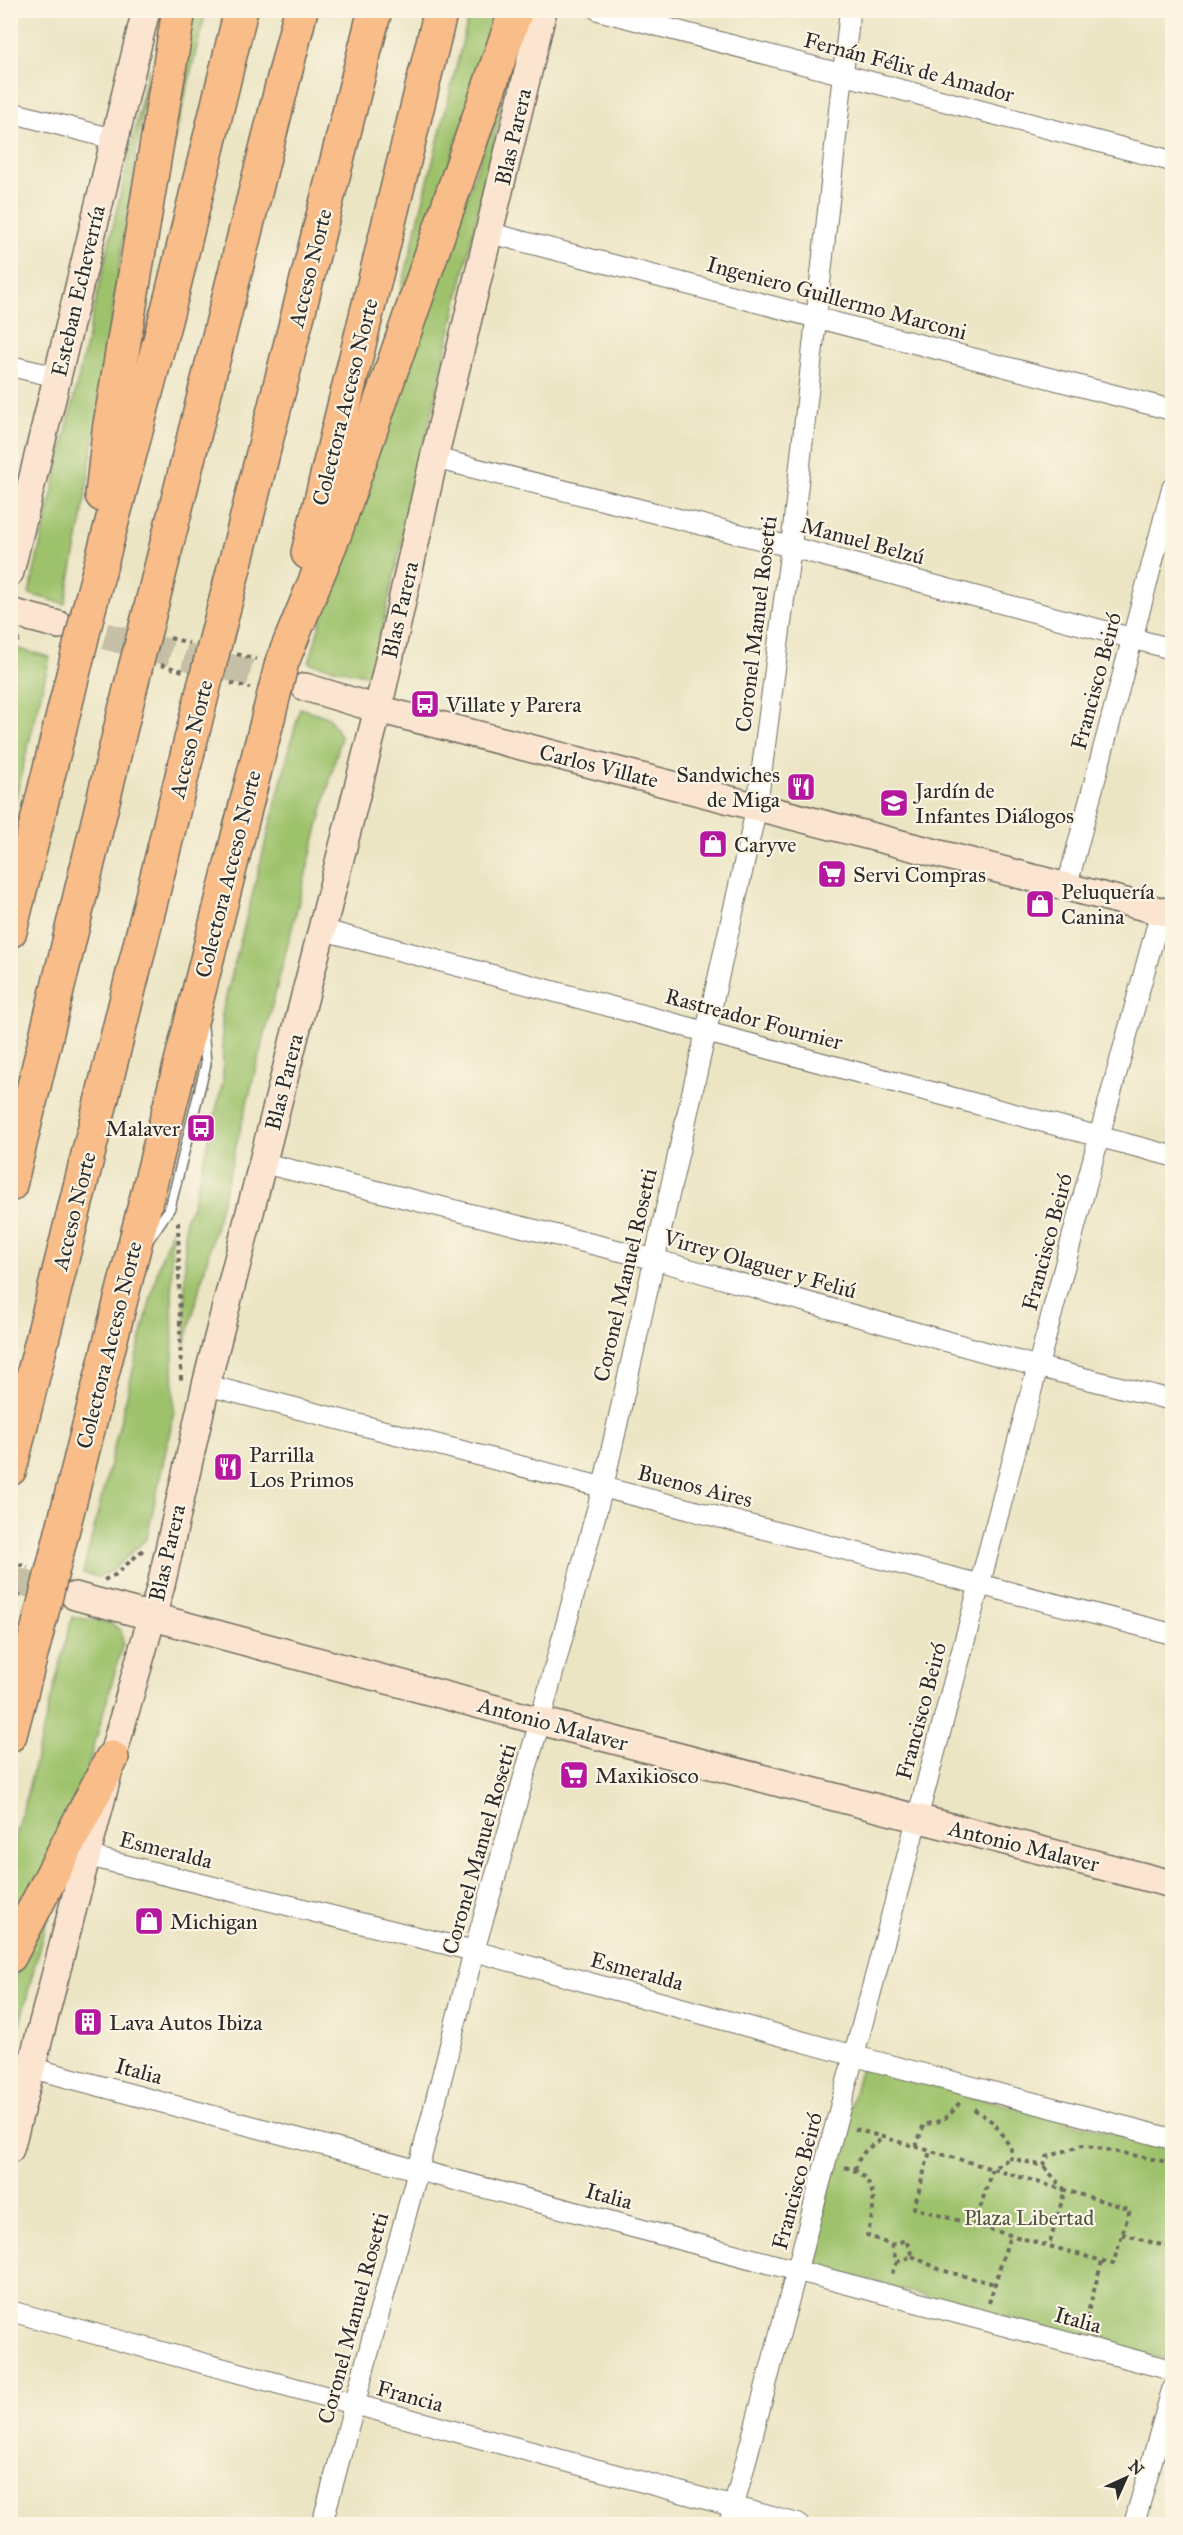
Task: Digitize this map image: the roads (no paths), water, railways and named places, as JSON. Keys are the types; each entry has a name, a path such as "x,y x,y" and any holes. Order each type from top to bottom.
{"highway":[{"path":"10,931 78,654 79,616 179,10"},
{"path":"79,616 172,294 241,10"},
{"path":"10,1185 135,669 154,632 301,10"},
{"name":"Acceso Norte","path":"10,1469 375,10"},
{"name":"Colectora Acceso Norte","path":"10,1735 269,714 273,662 441,10"},
{"path":"273,662 335,533 516,10"},
{"path":"10,1956 112,1758"}],"street":[{"name":"Esteban Echeverría","path":"10,572 146,10"},
{"name":"Blas Parera","path":"10,2149 112,1758 153,1616 194,1387 263,1163 323,930 378,708 434,458 543,10"},
{"name":"Fernán Félix de Amador","path":"598,10 1173,161"},
{"name":"Coronel Manuel Rosetti","path":"322,2524 418,2170 474,1951 540,1721 603,1487 757,806 791,547 850,10"},
{"path":"10,112 114,139"},
{"name":"Ingeniero Guillermo Marconi","path":"490,233 1173,410"},
{"path":"10,366 58,377"},
{"name":"Manuel Belzú","path":"434,458 791,547 1173,649"},
{"name":"Francisco Beiró","path":"1067,886 1173,488"},
{"path":"10,612 79,616"},
{"name":"Carlos Villate","path":"305,687 378,708 1167,912"},
{"name":"Francisco Beiró","path":"731,2516 1099,1137 1167,912"},
{"name":"Rastreador Fournier","path":"323,930 1173,1156"},
{"name":"Virrey Olaguer y Feliú","path":"263,1163 653,1259 1039,1367 1173,1400"},
{"name":"Buenos Aires","path":"194,1387 603,1487 1173,1634"},
{"name":"Antonio Malaver","path":"85,1590 153,1616 540,1721 1173,1884"},
{"name":"Esmeralda","path":"88,1856 474,1951 855,2056 1173,2139"},
{"name":"Italia","path":"32,2068 1173,2370"},
{"name":"Francia","path":"10,2311 355,2406 731,2516 798,2524"},
{"path":"1134,2524 1173,2390"}],"tunnel":[{"path":"65,626 295,684"},
{"path":"10,1579 67,1594"}],"place":[{"name":"Villate y Parera","path":"425,704"},
{"name":"Sandwiches de Miga","path":"801,787"},
{"name":"Jardín de Infantes Diálogos","path":"894,803"},
{"name":"Caryve","path":"713,844"},
{"name":"Servi Compras","path":"832,874"},
{"name":"Peluquería Canina","path":"1040,904"},
{"name":"Malaver","path":"201,1128"},
{"name":"Parrilla Los Primos","path":"228,1467"},
{"name":"Maxikiosco","path":"574,1775"},
{"name":"Michigan","path":"149,1921"},
{"name":"Lava Autos Ibiza","path":"88,2022"}],"park label":[{"name":"Plaza Libertad","path":"1029,2217"}]}
